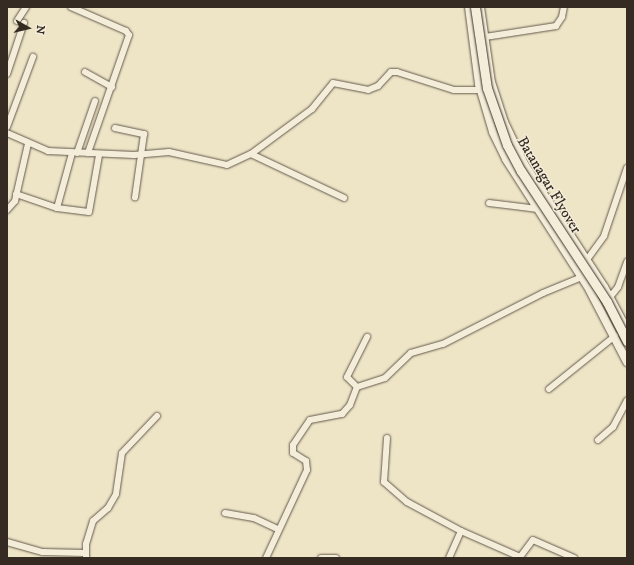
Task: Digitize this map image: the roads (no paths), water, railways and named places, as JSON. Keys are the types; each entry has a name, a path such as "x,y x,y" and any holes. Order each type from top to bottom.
{"main road":[{"name":"Batanagar Flyover","path":"475,7 487,88 507,145 521,171 607,302 627,341"}],"street":[{"path":"17,21 26,7"},
{"path":"71,7 128,32 128,45 88,153"},
{"path":"469,7 480,90 506,159 582,277 627,362"},
{"path":"480,7 493,90 504,122 524,164 610,297 627,330"},
{"path":"485,37 556,26 562,17 564,7"},
{"path":"7,74 24,23"},
{"path":"7,127 33,57"},
{"path":"85,72 112,87"},
{"path":"7,133 28,144 48,151 99,154 182,154 227,165 251,154 312,109 333,82 368,90 378,86 391,72 397,72 454,90 493,90"},
{"path":"57,208 74,153 95,101"},
{"path":"115,128 144,134 135,196"},
{"path":"7,210 12,206 16,194 28,144"},
{"path":"16,194 57,208 89,212 99,154"},
{"path":"251,154 344,198"},
{"path":"586,261 604,236 627,168"},
{"path":"489,203 538,209"},
{"path":"610,297 618,287 627,262"},
{"path":"266,558 274,545 278,529 308,466 306,461 293,453 298,434 310,420 346,411 357,387 385,378 411,353 443,344 534,297 582,277"},
{"path":"549,389 614,336"},
{"path":"357,387 347,377 367,337"},
{"path":"598,440 613,426 627,401"},
{"path":"7,542 43,552 85,556 93,521 108,508 116,494 122,453 157,416"},
{"path":"387,438 384,482 407,502 460,531 520,557 533,540 574,558"},
{"path":"225,512 254,518 278,529"},
{"path":"449,558 460,531"},
{"path":"321,558 336,558"}]}
